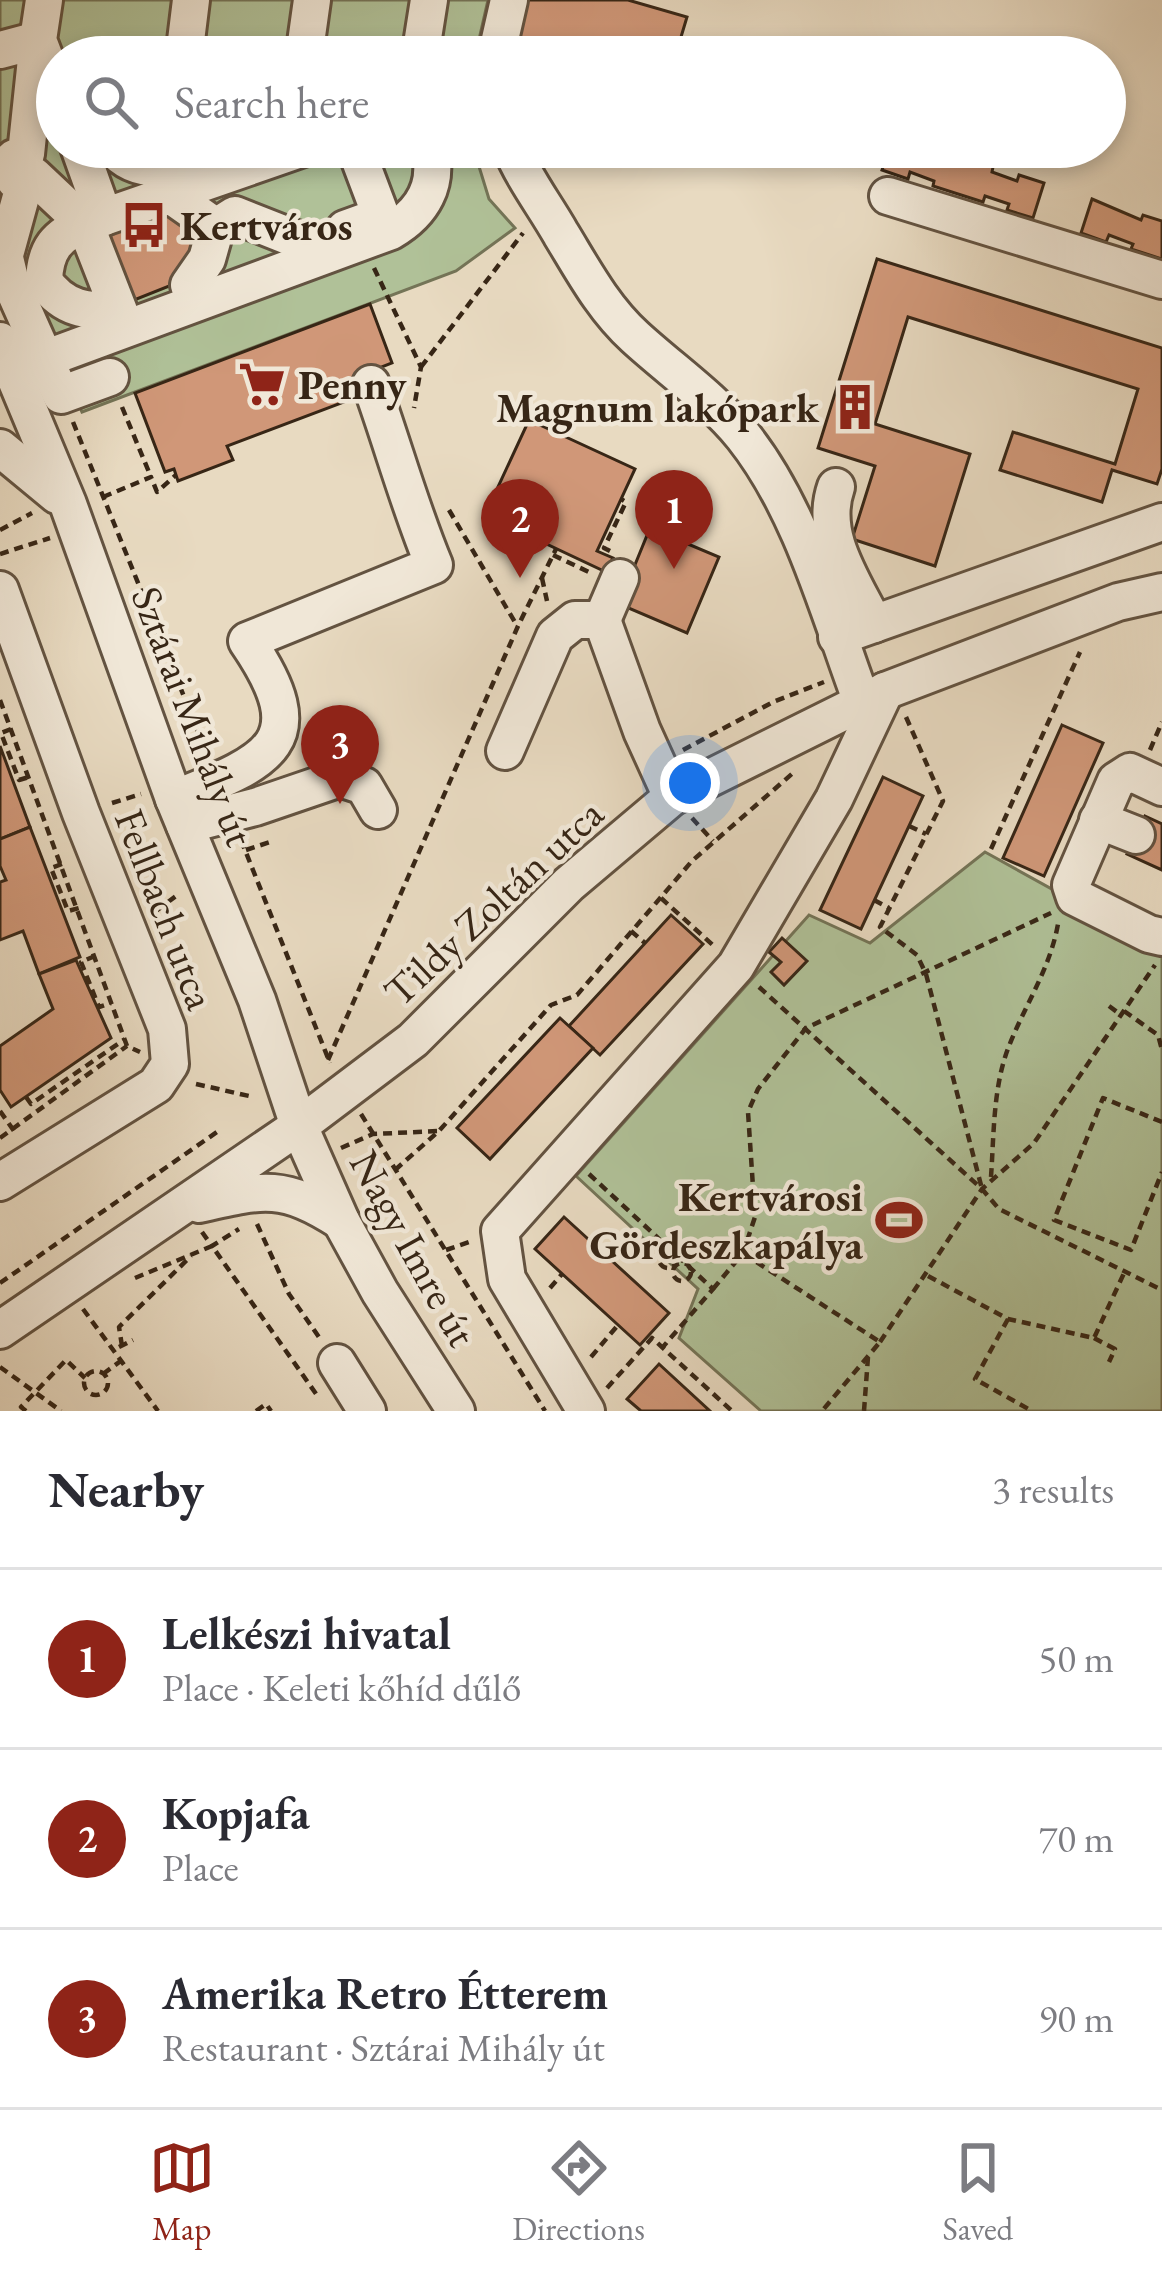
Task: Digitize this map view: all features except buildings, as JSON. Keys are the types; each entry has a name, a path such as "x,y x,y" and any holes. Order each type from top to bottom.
{"street":[{"path":"44,0 51,36"},
{"path":"65,36 66,0"},
{"path":"187,36 191,0"},
{"path":"307,36 312,0"},
{"path":"423,36 429,0"},
{"path":"501,36 509,0"},
{"path":"0,50 36,49"},
{"path":"36,105 16,168 3,244 30,286 83,311 119,311"},
{"path":"16,168 95,221"},
{"path":"84,168 119,311"},
{"path":"189,285 225,221 240,168"},
{"path":"17,357 119,311 381,216 363,168"},
{"path":"17,357 391,231 421,208 431,183 430,168"},
{"path":"519,168 588,282 632,334 693,385 742,435 765,469 865,686 834,799 736,966 568,1154"},
{"path":"17,357 30,286 95,221 171,170 225,221 305,243"},
{"path":"888,196 1162,280"},
{"path":"17,357 61,395 116,391"},
{"name":"Sztárai Mihály út","path":"17,357 179,812 257,1000 299,1126"},
{"path":"225,798 274,743 280,729 276,689 247,641 434,565 407,501 405,479 370,384"},
{"path":"0,448 71,503"},
{"path":"836,487 829,508 832,537 874,624"},
{"name":"Tildy Zoltán utca","path":"865,686 874,624 1162,522"},
{"path":"610,560 602,620 664,781"},
{"name":"Fellbach utca","path":"0,590 167,1029 170,1064 156,1085 0,1182"},
{"name":"Tildy Zoltán utca","path":"0,1330 299,1126 337,1075 413,1040 664,781 865,686 1118,602 1162,592"},
{"path":"505,752 555,636 575,620 602,620"},
{"path":"1161,947 1149,934 1075,897 1071,885 1116,781 1130,772 1162,787"},
{"path":"179,812 225,798 340,778 364,785 378,810"},
{"path":"1098,820 1136,835"},
{"name":"Nagy Imre út","path":"299,1126 341,1221 456,1411"},
{"name":"Nagy Imre út","path":"568,1154 500,1232 500,1248 507,1279 522,1310 592,1404"},
{"path":"178,1209 240,1194 291,1193 341,1221"},
{"path":"337,1364 367,1411"}],"path":[{"path":"412,420 422,367 526,230"},
{"path":"359,243 422,367"},
{"path":"116,391 157,492 176,476"},
{"path":"61,395 71,503 225,798 337,1075 544,1411"},
{"path":"0,530 151,477"},
{"path":"439,492 518,626"},
{"path":"337,1075 518,626 555,552 610,560 626,502 621,500"},
{"path":"0,554 50,538"},
{"path":"991,849 1081,652"},
{"path":"664,781 773,702 865,686 903,709 943,801 880,928 916,955 926,974 982,1189"},
{"path":"11,729 1,733 8,760 19,781 29,777"},
{"path":"1037,748 1049,754"},
{"path":"395,1170 440,1130 551,1005 580,991 713,841 795,772"},
{"path":"909,826 926,834"},
{"path":"1001,828 1014,834"},
{"path":"246,850 270,842"},
{"path":"62,864 51,868 58,891 68,911 79,908"},
{"path":"661,898 999,1209 1162,1290"},
{"path":"874,900 889,908"},
{"path":"662,1348 743,1253 754,1217 748,1112 758,1089 806,1028 1062,908 1055,941 1009,1046 998,1084 991,1179"},
{"path":"632,931 645,943"},
{"path":"822,1411 880,1342 982,1189 1034,1143 1161,947"},
{"path":"95,956 81,962 89,990 99,1007 111,1003"},
{"path":"580,991 592,1000"},
{"path":"1109,1006 1158,1035 1162,1050"},
{"path":"526,1034 537,1043"},
{"path":"0,1138 126,1042 31,1104 26,1097"},
{"path":"471,1095 481,1103"},
{"path":"1162,1122 1103,1098 1054,1220 1131,1250 1162,1172"},
{"path":"373,1134 440,1130"},
{"path":"0,1283 217,1132"},
{"path":"568,1154 713,1289"},
{"path":"254,1219 289,1294 337,1364"},
{"path":"122,1346 119,1327 207,1239"},
{"path":"136,1278 212,1246 329,1411"},
{"path":"672,1251 665,1250 659,1262 664,1267 689,1267"},
{"path":"672,1251 677,1264"},
{"path":"743,1253 880,1342"},
{"path":"677,1264 673,1270 680,1281 691,1274 689,1267"},
{"path":"1094,1338 1124,1271"},
{"path":"549,1289 562,1274"},
{"path":"928,1275 1008,1319 1094,1338 1115,1349 1109,1362"},
{"path":"77,1302 158,1411"},
{"path":"1008,1319 975,1379 1032,1411"},
{"path":"581,1369 618,1325"},
{"path":"592,1404 652,1339 732,1411"},
{"path":"115,1350 134,1340"},
{"path":"864,1411 868,1355"},
{"path":"26,1411 21,1407 33,1390 66,1360 85,1378 86,1390 97,1395 106,1388 103,1374"},
{"path":"103,1374 122,1360"},
{"path":"0,1366 61,1411"},
{"path":"85,1378 94,1371 103,1374"},
{"path":"256,1411 266,1404 271,1411"}],"green space":[{"path":"0,0 488,0 480,36 36,36 36,168 479,168 489,199 515,228 456,271 82,412 0,225"},
{"path":"985,852 1162,950 1162,1411 761,1411 679,1338 698,1289 576,1176 809,915 870,943"}],"place":[{"name":"Kertváros","path":"144,225"},
{"name":"Penny","path":"262,384"},
{"name":"Magnum lakópark","path":"855,407"},
{"name":"Lelkészi hivatal","path":"674,569"},
{"name":"Kopjafa","path":"520,578"},
{"name":"Amerika Retro Étterem","path":"340,804"},
{"name":"Kertvárosi Gördeszkapálya","path":"899,1220"}]}
